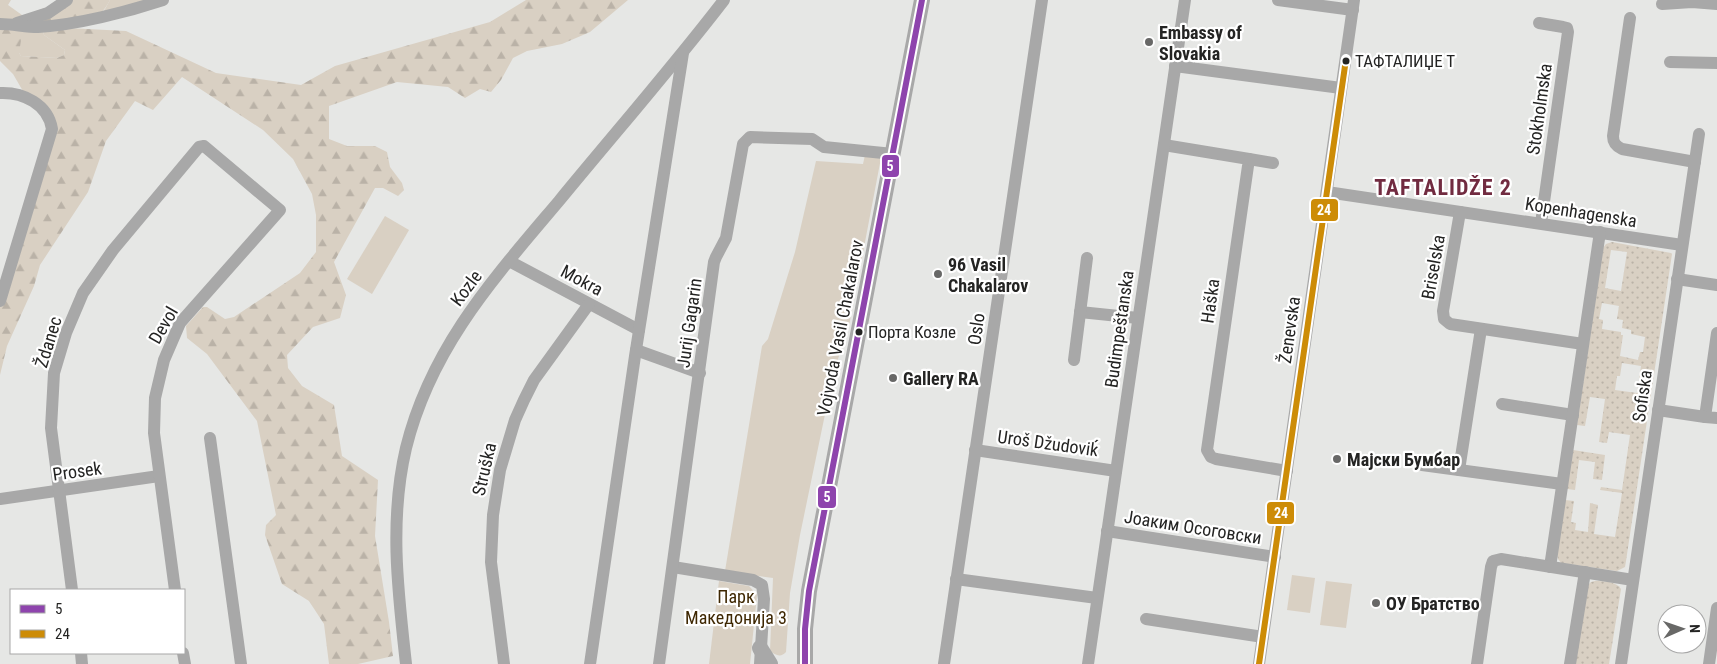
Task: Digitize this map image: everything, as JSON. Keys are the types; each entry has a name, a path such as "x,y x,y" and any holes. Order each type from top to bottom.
{"street":[{"path":"6,24 48,13 67,0"},
{"path":"6,24 30,27 58,25 125,11 163,0"},
{"name":"Kozle","path":"406,664 397,581 395,532 402,469 422,400 444,353 468,314 509,261 683,53 724,0"},
{"name":"Vojvoda Vasil Chakalarov","path":"805,664 804,644 811,582 922,0"},
{"name":"Oslo","path":"944,664 1042,0"},
{"name":"Budimpeštanska","path":"1088,664 1185,0"},
{"path":"1278,0 1353,5"},
{"path":"1662,4 1692,2 1717,4"},
{"name":"Ženevska","path":"1259,664 1353,5"},
{"path":"1630,18 1613,141 1616,146 1622,149 1695,162"},
{"name":"Stokholmska","path":"1539,23 1567,28 1568,32 1541,223"},
{"path":"590,664 639,330 683,53"},
{"path":"1670,62 1717,63"},
{"path":"1175,66 1342,88"},
{"path":"0,93 7,92 28,98 40,106 48,114 52,128 0,301"},
{"name":"Sofiska","path":"1621,664 1699,134"},
{"name":"Jurij Gagarin","path":"659,664 714,262 726,238 743,144 750,137 812,139 824,147 893,154"},
{"name":"Devol","path":"175,589 154,433 155,398 164,360 180,323 280,210 202,145"},
{"name":"Ždanec","path":"72,589 51,428 54,373 66,332 83,294 113,250 202,145"},
{"path":"1164,145 1273,163"},
{"name":"Haška","path":"1249,159 1207,450 1211,457 1216,459 1287,471"},
{"name":"Kopenhagenska","path":"1326,192 1682,245"},
{"name":"Briselska","path":"1460,212 1443,311 1444,318 1450,324 1583,344"},
{"path":"1550,566 1600,232"},
{"path":"1074,360 1087,258"},
{"name":"Mokra","path":"509,261 639,330"},
{"path":"1678,279 1717,285"},
{"name":"Struška","path":"504,664 492,562 493,514 500,470 515,420 527,393 534,380 589,304"},
{"path":"1080,312 1138,318"},
{"path":"1459,470 1481,329"},
{"path":"1658,410 1711,418 1717,333"},
{"path":"636,350 700,373"},
{"path":"1502,404 1573,415"},
{"path":"210,438 241,664"},
{"name":"Uroš Džudoviḱ","path":"976,450 1116,470"},
{"path":"1422,465 1562,484"},
{"name":"Prosek","path":"0,499 159,476"},
{"name":"Јоаким Осоговски","path":"1106,531 1274,557"},
{"path":"1477,664 1491,567 1494,561 1501,559 1633,580"},
{"path":"673,567 760,583 764,594 762,660"},
{"path":"1570,664 1585,572"},
{"path":"956,579 1097,598"},
{"path":"1709,664 1717,608"},
{"path":"1146,619 1263,637"},
{"path":"790,664 796,659 804,644"},
{"path":"804,644 813,664"}],"green space":[{"path":"0,0 11,0 8,5 42,27 44,35 65,50 64,55 57,58 21,56 0,24"},
{"path":"67,0 110,0 97,16 87,22 68,28 126,31 216,73 301,85 335,66 490,22 526,0 628,0 590,32 562,44 527,51 513,58 501,80 491,92 480,89 465,98 448,87 397,82 329,106 329,139 347,146 375,146 387,152 390,167 402,183 404,190 398,196 383,188 375,188 334,262 346,295 340,318 313,327 287,355 288,368 302,386 334,405 342,456 378,480 375,536 393,656 358,664 329,664 324,624 309,601 282,584 265,535 266,525 276,515 257,421 207,354 187,338 186,326 203,307 207,307 225,319 234,317 300,273 316,252 316,215 312,194 293,159 263,130 182,77 153,110 135,101 106,141 88,192 40,265 34,286 7,346 0,375 0,299 52,129 27,98 13,74 0,61 0,24","holes":["42,27 44,35 65,50 64,55 57,58 21,56 19,53 22,34 17,28"]},
{"path":"110,0 163,0 98,17"},
{"path":"865,155 881,158 849,326 834,371 800,535 790,593 786,652 778,655 770,651 773,578 725,571 762,346 768,339 795,252 816,161 863,164"},
{"path":"385,216 409,230 372,294 347,279"},
{"path":"1612,242 1672,254 1625,567 1617,571 1561,563 1557,554 1565,500 1574,501 1571,522 1576,523 1575,530 1588,532 1590,503 1598,505 1594,534 1615,537 1622,493 1600,490 1601,487 1622,490 1630,435 1609,432 1607,443 1599,442 1605,399 1590,397 1585,426 1577,425 1603,248 1606,244","holes":["1611,250 1627,252 1621,291 1605,288","1602,303 1619,306 1617,319 1623,320 1622,328 1631,330 1631,334 1645,337 1643,352 1640,352 1638,360 1620,356 1623,335 1621,335 1621,332 1602,329 1603,320 1599,319","1622,363 1641,366 1637,393 1615,390 1617,376 1620,376"]},
{"path":"1573,450 1605,455 1602,480 1593,479 1595,462 1579,460 1575,490 1567,489"},
{"path":"1292,575 1315,578 1310,613 1287,610"},
{"name":"Парк Македонија 3","path":"719,581 749,586 757,595 750,664 709,664"},
{"path":"1326,581 1352,584 1346,628 1320,625"},
{"path":"1595,581 1613,583 1621,589 1609,664 1574,664 1588,585"}],"transit line":[{"name":"5","path":"805,664 805,629 809,591 922,0"},
{"name":"24","path":"1259,664 1346,59"}],"place":[{"name":"Embassy of Slovakia","path":"1149,42"},
{"name":"ТАФТАЛИЏЕ Т","path":"1346,61"},
{"name":"96 Vasil Chakalarov","path":"938,274"},
{"name":"Порта Козле","path":"859,332"},
{"name":"Gallery RA","path":"893,378"},
{"name":"Мајски Бумбар","path":"1337,459"},
{"name":"ОУ Братство","path":"1376,603"}],"district":[{"name":"TAFTALIDŽE 2","path":"1443,187"}]}
